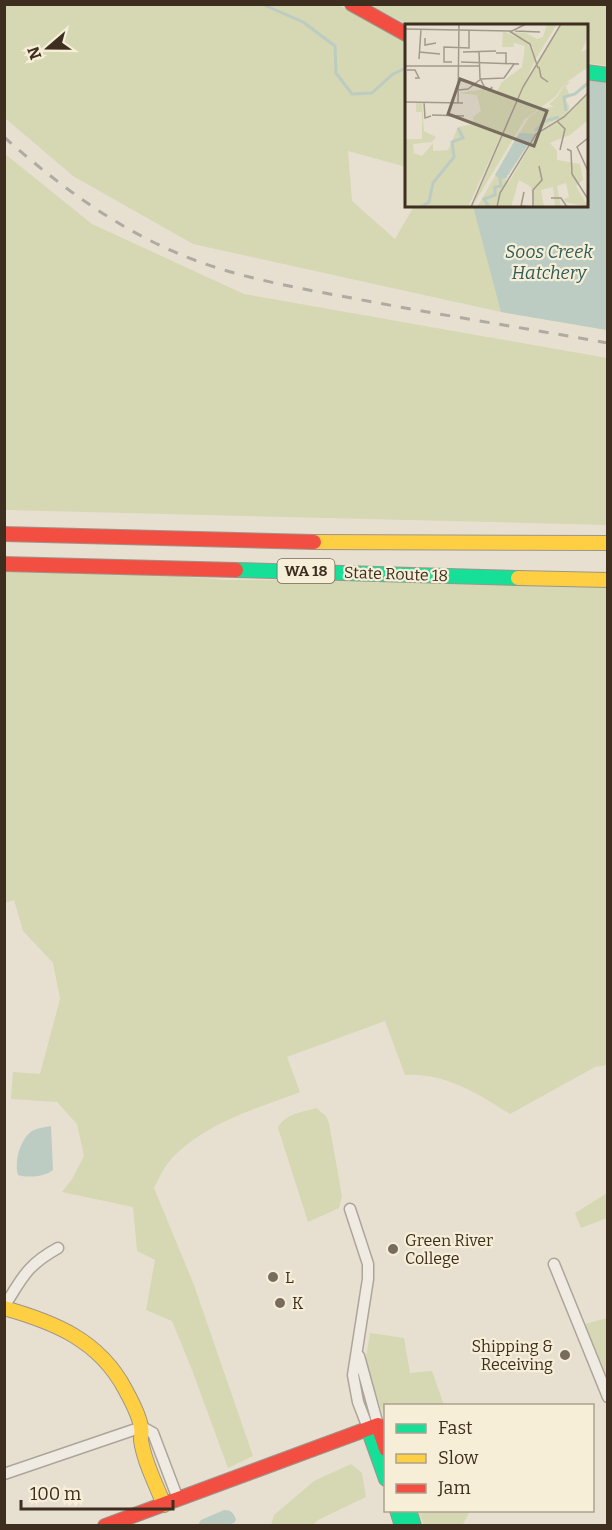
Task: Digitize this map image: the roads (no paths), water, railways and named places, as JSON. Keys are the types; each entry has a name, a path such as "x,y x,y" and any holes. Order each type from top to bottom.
{"main road":[{"path":"352,4 405,33"},
{"path":"588,72 608,75"},
{"name":"State Route 18","path":"4,534 312,542 608,543"},
{"name":"State Route 18","path":"4,564 608,580"},
{"path":"4,1307 42,1318 76,1335 99,1351 118,1374 142,1427 141,1441 164,1505"},
{"path":"373,1427 384,1446"},
{"path":"373,1427 384,1471"},
{"path":"105,1526 373,1427"}],"street":[{"path":"350,1209 368,1264 358,1350 375,1411 373,1427"},
{"path":"4,1307 27,1269 39,1258 58,1248"},
{"path":"554,1264 608,1396"},
{"path":"4,1474 142,1427 153,1433 178,1499"}],"water":[{"name":"Soos Creek Hatchery","path":"588,80 607,83 607,330 501,312 473,207 588,207"},
{"path":"51,1126 53,1170 36,1176 18,1175 18,1157 24,1139 32,1131"},
{"path":"224,1510 233,1514 236,1520 234,1523 198,1525 201,1520"}],"waterway":[{"path":"262,4 303,22 335,46 336,73 352,94 372,93 393,74 405,68"}],"railway":[{"path":"4,137 44,171 108,217 153,242 220,269 312,291 608,343"}],"place":[{"name":"Green River College","path":"393,1249"},
{"name":"L","path":"273,1277"},
{"name":"K","path":"280,1303"},
{"name":"Shipping & Receiving","path":"565,1355"}]}
